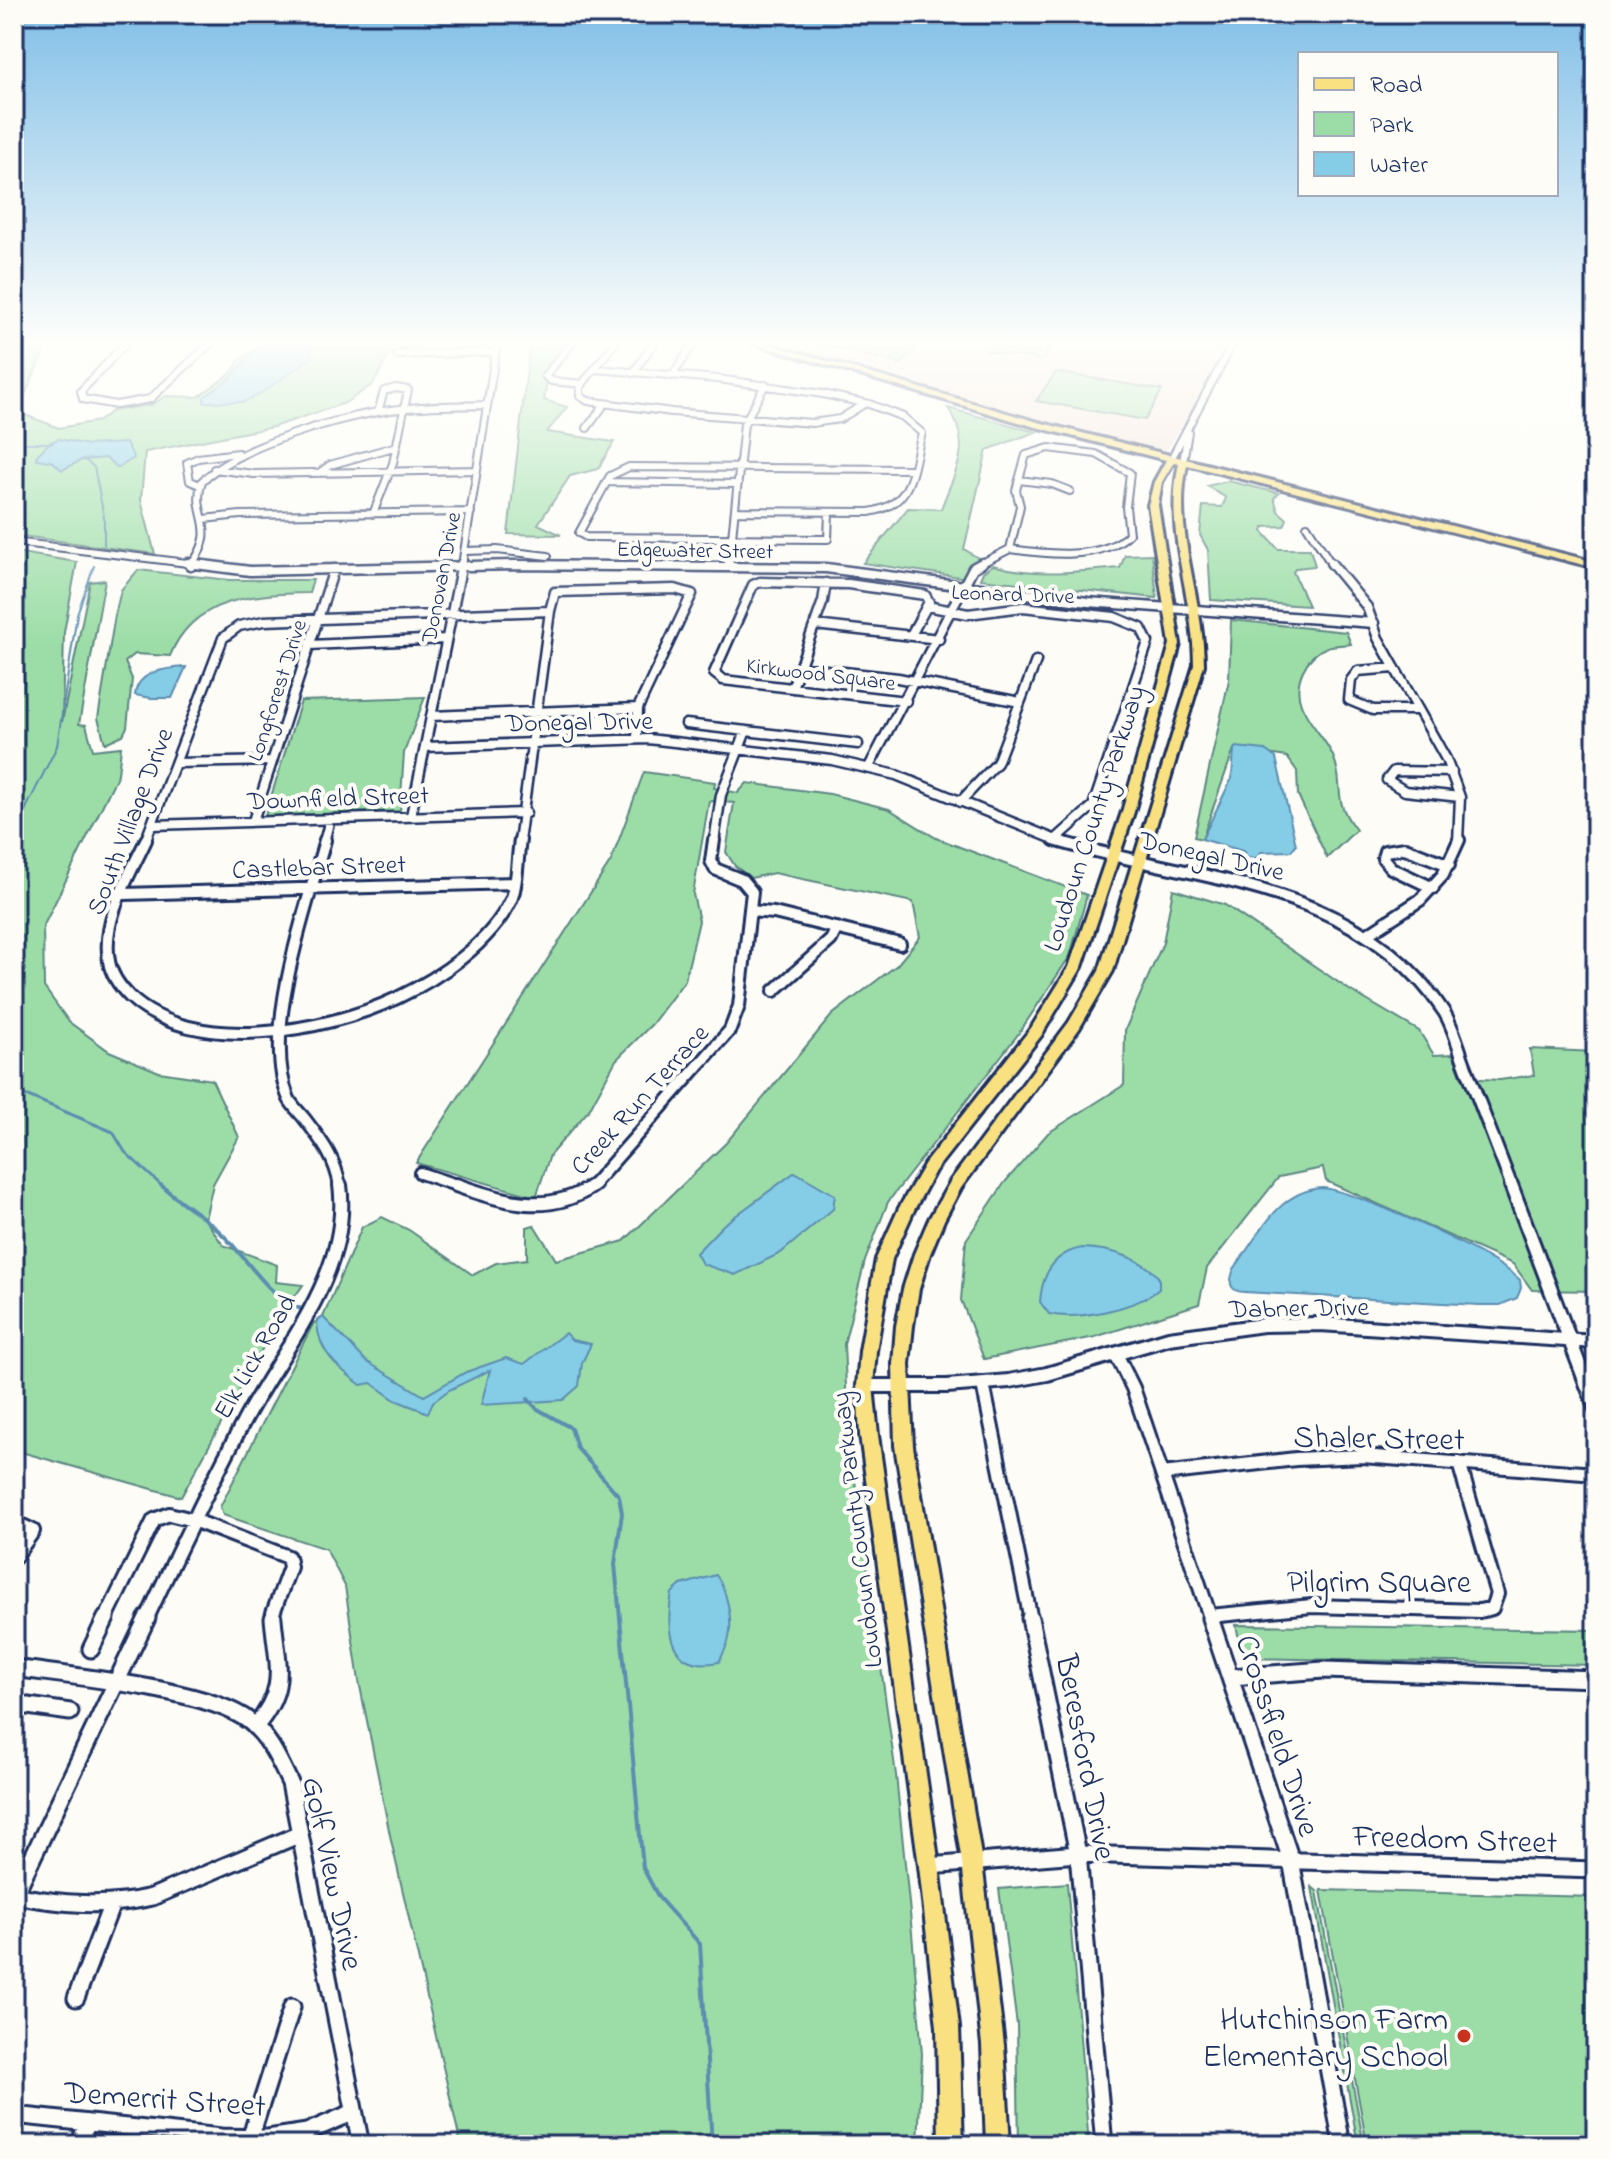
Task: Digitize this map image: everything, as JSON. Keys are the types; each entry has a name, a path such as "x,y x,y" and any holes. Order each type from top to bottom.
{"main road":[{"path":"1113,444 1596,565"},
{"name":"Loudoun County Parkway","path":"951,2145 948,2027 929,1866 878,1518 865,1386 873,1309 884,1259 907,1208 950,1138 1036,1032 1075,967 1114,856 1174,654 1153,505 1158,482 1171,459"},
{"path":"998,2145 993,2045 972,1862 917,1535 900,1387 903,1317 920,1250 953,1187 1095,995 1106,971 1195,685 1200,645 1176,515 1183,462"}],"street":[{"path":"191,566 207,543 200,485 214,469 242,454 275,444"},
{"name":"Donovan Drive","path":"411,816 465,551 481,444"},
{"path":"729,567 743,444"},
{"path":"735,511 869,512 894,506 903,498 920,444"},
{"path":"1171,459 1179,444"},
{"path":"1183,462 1186,444"},
{"path":"373,514 397,446"},
{"path":"319,473 330,465 397,446"},
{"path":"869,767 917,682 973,568 1010,549 1097,550 1120,545 1129,534 1126,507 1131,477 1124,466 1077,450 1047,447 1026,455 1016,490 1020,506 1010,549"},
{"path":"200,485 190,481 187,463 227,453 242,454"},
{"path":"829,512 828,539 586,537 579,533 606,482 613,473 629,467 912,469"},
{"path":"214,469 254,474 477,470"},
{"path":"1019,480 1061,486 1070,491"},
{"path":"606,482 738,484"},
{"path":"204,519 240,515 471,512"},
{"path":"1307,526 1336,572 1367,607 1395,668 1452,772 1460,797 1460,837 1449,865 1433,888 1406,912 1368,934"},
{"name":"Edgewater Street","path":"14,542 250,571 462,566 848,570 1088,602 1374,623"},
{"path":"465,551 497,550 548,556"},
{"name":"Longforest Drive","path":"253,821 334,569"},
{"name":"Kirkwood Square","path":"906,701 723,680 714,673 753,585 764,581 826,583 921,594 930,600 911,635"},
{"path":"792,688 815,625 826,583"},
{"path":"550,611 552,595 563,590 675,589 692,594 638,708 637,739"},
{"name":"Leonard Drive","path":"927,606 984,614 1023,607 1114,617 1135,624 1148,637 1091,809 1066,826 1055,840"},
{"name":"South Village Drive","path":"550,611 526,813 512,898 499,919 458,962 393,1000 347,1017 280,1029 194,1029 167,1022 140,1009 114,976 108,959 111,925 153,825 223,638 250,623 550,611"},
{"path":"815,625 939,639"},
{"path":"310,645 446,639"},
{"path":"960,802 992,772 1036,661"},
{"path":"799,667 917,682 1020,702"},
{"path":"1395,668 1358,671 1351,680 1349,700 1358,707 1370,710 1418,710"},
{"path":"431,716 638,708"},
{"path":"686,724 858,744"},
{"path":"739,749 746,731"},
{"name":"Donegal Drive","path":"425,747 637,739 869,767 915,782 1055,840 1287,894 1330,912 1368,934 1418,976 1445,1013 1596,1409"},
{"path":"817,759 823,740"},
{"name":"Creek Run Terrace","path":"420,1173 529,1206 555,1206 587,1192 730,1030 739,1006 751,887 715,869 711,861 721,795 739,749"},
{"path":"176,763 272,761"},
{"path":"1452,772 1394,771 1387,780 1405,791 1460,797"},
{"name":"Downfield Street","path":"153,825 526,813"},
{"name":"Elk Lick Road","path":"14,1896 193,1520 285,1347 315,1298 336,1250 341,1228 342,1184 327,1147 289,1100 279,1059 285,991 330,819"},
{"path":"1433,888 1391,868 1383,854 1389,849 1405,848 1449,865"},
{"name":"Castlebar Street","path":"124,894 515,883"},
{"path":"750,911 774,913 900,944"},
{"path":"774,991 831,940 837,928"},
{"name":"Dabner Drive","path":"865,1386 983,1384 1049,1374 1205,1331 1277,1324 1320,1324 1596,1342"},
{"name":"Crossfield Drive","path":"1116,1354 1133,1388 1291,1860 1342,2145"},
{"name":"Beresford Drive","path":"983,1384 1078,1854 1104,2145"},
{"name":"Shaler Street","path":"1162,1474 1326,1457 1596,1474"},
{"name":"Pilgrim Square","path":"1210,1616 1312,1606 1480,1611 1492,1608 1497,1594 1459,1463"},
{"path":"91,1649 154,1520 169,1514 193,1520 288,1557 290,1567 273,1613 279,1688 271,1708 255,1727"},
{"path":"14,1522 33,1531 14,1558"},
{"name":"Golf View Drive","path":"14,1668 213,1701 230,1708 255,1727 281,1761 290,1783 361,2145"},
{"path":"1231,1677 1324,1670 1596,1679"},
{"path":"14,1704 70,1712"},
{"path":"14,1896 73,1906 111,1906 152,1897 300,1834"},
{"name":"Freedom Street","path":"929,1866 1078,1854 1596,1870"},
{"path":"76,1998 111,1906"},
{"path":"249,2142 292,2007"},
{"name":"Demerrit Street","path":"14,2115 249,2142 307,2132 354,2112"},
{"path":"79,2145 87,2124"}],"shaded area":[{"path":"1137,444 1171,444 1166,451"}],"green space":[{"path":"14,444 187,444 145,452 141,500 155,554 14,535"},
{"path":"518,444 613,444 598,469 570,476 538,524 561,535 508,534"},
{"path":"1004,444 987,450 964,549 984,562 967,578 863,563 908,508 941,509 960,458 961,446"},
{"path":"1228,481 1279,493 1274,498 1278,511 1287,519 1284,526 1264,527 1262,531 1278,549 1310,549 1315,566 1296,568 1293,572 1308,606 1211,600 1208,550 1200,535 1203,506 1222,507 1226,498 1207,486"},
{"path":"14,552 77,562 64,632 62,722 90,582 105,580 79,724 86,725 93,750 121,747 118,774 43,927 44,987 69,1022 109,1051 159,1072 212,1080 239,1137 213,1184 205,1219 223,1245 277,1265 276,1282 303,1285 278,1320 181,1497 14,1450"},
{"path":"1152,554 1157,598 980,579 983,572 993,565 1024,571 1088,571 1120,568 1125,555"},
{"path":"138,570 229,580 313,580 309,593 247,598 210,610 180,636 170,656 135,654 125,662 132,679 127,727 123,735 105,743 98,718 115,615 121,590"},
{"path":"1231,620 1346,632 1351,644 1329,646 1319,651 1307,663 1300,679 1301,704 1333,756 1343,809 1356,830 1327,858 1298,795 1297,771 1287,757 1234,749 1202,839 1194,837 1229,680"},
{"path":"425,697 404,753 400,811 265,816 301,701"},
{"path":"644,772 715,782 714,788 738,793 747,783 830,794 889,809 936,838 1087,895 1070,956 1019,1033 888,1202 865,1261 844,1344 848,1430 896,1775 912,1933 922,2054 918,2145 461,2145 391,1840 359,1681 345,1586 326,1549 223,1515 220,1507 313,1324 323,1317 362,1227 382,1217 409,1230 473,1275 496,1263 527,1259 527,1227 534,1225 556,1260 624,1241 726,1143 832,1015 897,965 920,937 913,902 774,873 751,878 735,866 726,852 734,803 709,801 693,894 699,921 685,980 652,1024 616,1060 589,1110 550,1155 536,1197 416,1163 611,861"},
{"path":"1173,889 1225,905 1351,991 1419,1031 1434,1055 1453,1054 1462,1078 1500,1080 1534,1075 1530,1049 1596,1052 1596,1291 1532,1290 1513,1264 1326,1181 1323,1168 1279,1177 1207,1268 1199,1304 1095,1337 984,1359 961,1300 966,1240 1005,1182 1048,1133 1124,1085 1125,1030 1163,943"},
{"path":"1236,1625 1596,1630 1596,1665 1243,1658"},
{"path":"1067,1883 1089,2145 1019,2145 1017,2025 999,1889"},
{"path":"1312,1887 1317,1891 1364,2145 1358,2145"},
{"name":"Hutchinson Farm Elementary School","path":"1321,1890 1596,1897 1596,2145 1367,2145"}],"water":[{"path":"48,444 126,444 134,458 118,468 106,458 82,460 62,470 53,462 37,459 36,456"},
{"path":"186,667 172,698 135,695 141,681 154,672"},
{"path":"1236,747 1265,750 1276,758 1296,845 1291,851 1261,852 1257,858 1248,857 1243,851 1202,839 1232,778"},
{"path":"795,1172 835,1195 833,1209 781,1253 735,1275 702,1264 696,1253 723,1225"},
{"path":"1323,1188 1394,1212 1484,1256 1520,1280 1517,1298 1500,1305 1479,1305 1244,1292 1232,1288 1234,1269 1281,1206 1307,1191"},
{"path":"1082,1248 1114,1252 1144,1265 1159,1278 1159,1289 1136,1302 1106,1311 1075,1316 1049,1314 1040,1302 1043,1282 1051,1266 1064,1255"},
{"path":"323,1317 366,1361 424,1396 466,1372 506,1358 524,1364 565,1333 572,1340 591,1344 582,1363 579,1386 563,1400 481,1405 490,1370 449,1390 433,1402 428,1413 395,1400 371,1383 361,1385 337,1366 325,1351 318,1333 317,1322"},
{"path":"716,1575 728,1605 728,1641 719,1662 690,1661 680,1655 674,1646 669,1621 672,1593 681,1585"}],"waterway":[{"path":"83,459 94,467 104,517 104,545"},
{"path":"14,833 57,746 77,614 94,566"},
{"path":"14,1095 28,1096 113,1132 125,1152 163,1187"},
{"path":"161,1185 221,1233 279,1296 304,1310"},
{"path":"528,1399 536,1408 571,1428 577,1448 619,1496 622,1513 615,1564 643,1868 659,1898 700,1944 712,2145"}],"place":[{"name":"Hutchinson Farm Elementary School","path":"1464,2036"}]}
